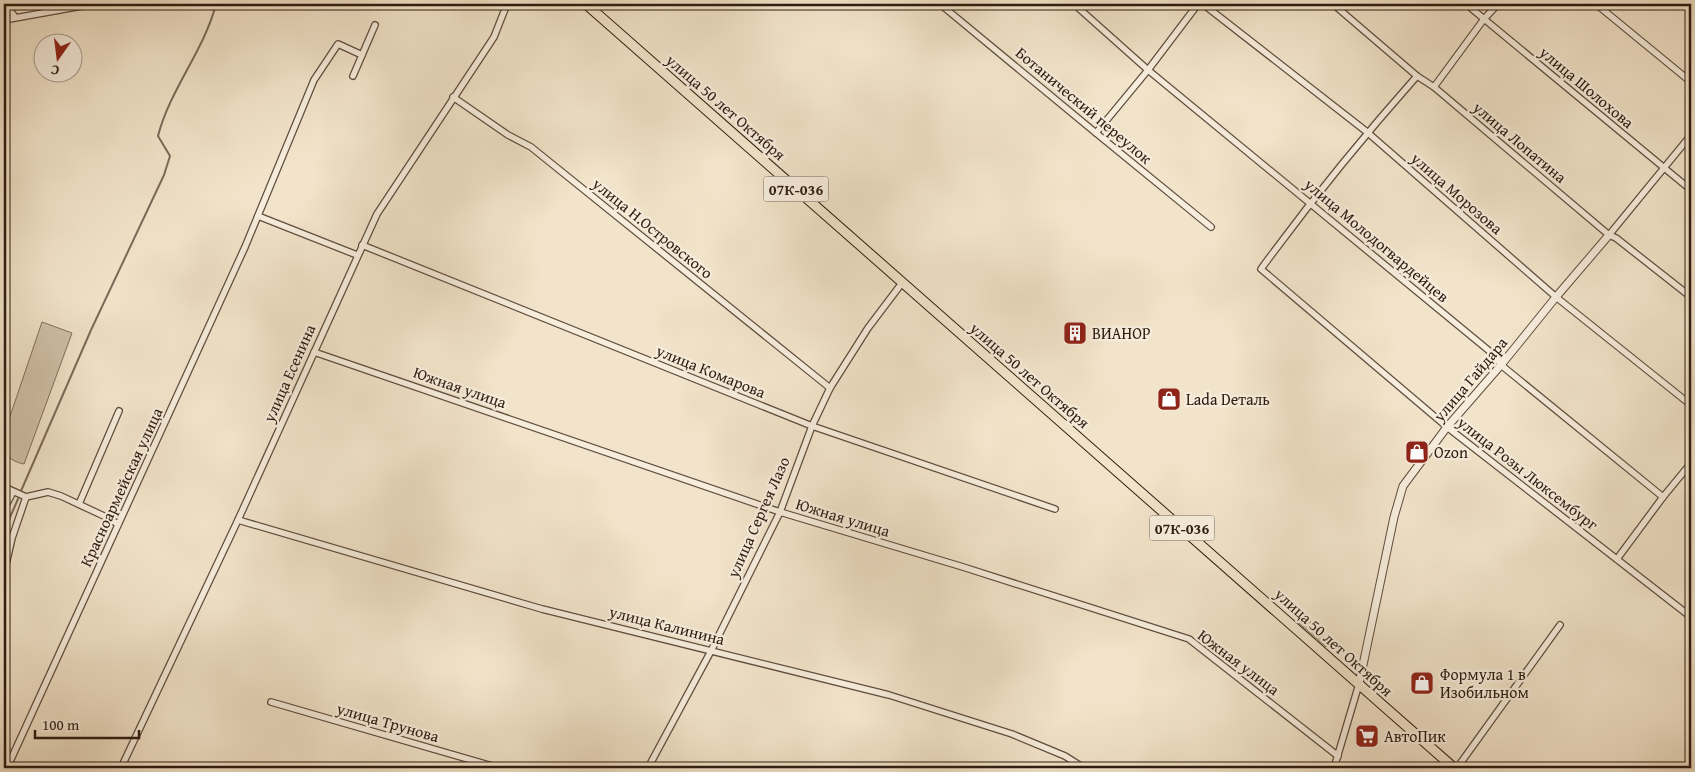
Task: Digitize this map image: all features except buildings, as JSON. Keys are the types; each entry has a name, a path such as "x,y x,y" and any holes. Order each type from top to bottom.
{"main road":[{"name":"улица 50 лет Октября","path":"586,4 1456,768"}],"street":[{"path":"4,4 15,17"},
{"path":"4,20 93,4"},
{"name":"улица Есенина","path":"122,768 238,520 376,214 494,37 507,4"},
{"name":"Ботанический переулок","path":"940,4 1211,227"},
{"name":"улица Молодогвардейцев","path":"1074,4 1148,70 1493,354 1501,365 1663,497"},
{"path":"1096,134 1198,4"},
{"name":"улица Морозова","path":"1203,4 1367,132 1556,297 1691,405"},
{"name":"улица Лопатина","path":"1333,4 1608,235 1616,238 1691,297"},
{"name":"улица Шолохова","path":"1466,4 1691,190"},
{"path":"1434,87 1484,19 1498,4"},
{"path":"1596,4 1691,82"},
{"path":"353,76 375,25"},
{"name":"Красноармейская улица","path":"7,768 258,216 314,80 338,44 362,55"},
{"path":"1310,203 1367,132 1417,76"},
{"name":"улица Н.Островского","path":"453,97 508,135 531,147 830,388"},
{"name":"улица Гайдара","path":"1359,684 1394,517 1403,486 1447,427 1501,365 1691,135"},
{"name":"улица Розы Люксембург","path":"1310,203 1260,269 1447,427 1691,617"},
{"path":"258,216 358,255"},
{"name":"улица Комарова","path":"362,245 812,426 1055,509"},
{"name":"улица Сергея Лазо","path":"648,768 711,650 780,512 812,426 830,388 868,328 902,283"},
{"name":"Южная улица","path":"314,352 780,512 963,567 1189,640 1338,756"},
{"path":"79,504 119,411"},
{"path":"1617,559 1663,497 1691,464"},
{"path":"4,488 26,497 48,492 61,496 118,524"},
{"path":"4,509 13,492"},
{"path":"4,573 12,538 26,497"},
{"name":"улица Калинина","path":"238,520 542,609 889,695 1012,734 1065,756 1084,768"},
{"path":"1456,768 1560,625"},
{"path":"1334,768 1359,684"},
{"name":"улица Трунова","path":"271,702 498,768"}],"shaded area":[{"path":"13,4 70,4 33,10"},
{"path":"42,322 72,333 24,464 13,460 7,454 4,445 4,434"},
{"path":"1300,615 1320,631 1327,644 1326,647 1295,620"}],"waterway":[{"path":"21,491 91,330 164,175 170,156 158,136 163,119 204,38 216,4"},
{"path":"4,531 18,499"}],"place":[{"name":"ВИАНОР","path":"1075,333"},
{"name":"Lada Dеталь","path":"1169,399"},
{"name":"Ozon","path":"1417,452"},
{"name":"Формула 1 в Изобильном","path":"1422,683"},
{"name":"АвтоПик","path":"1367,736"}]}
